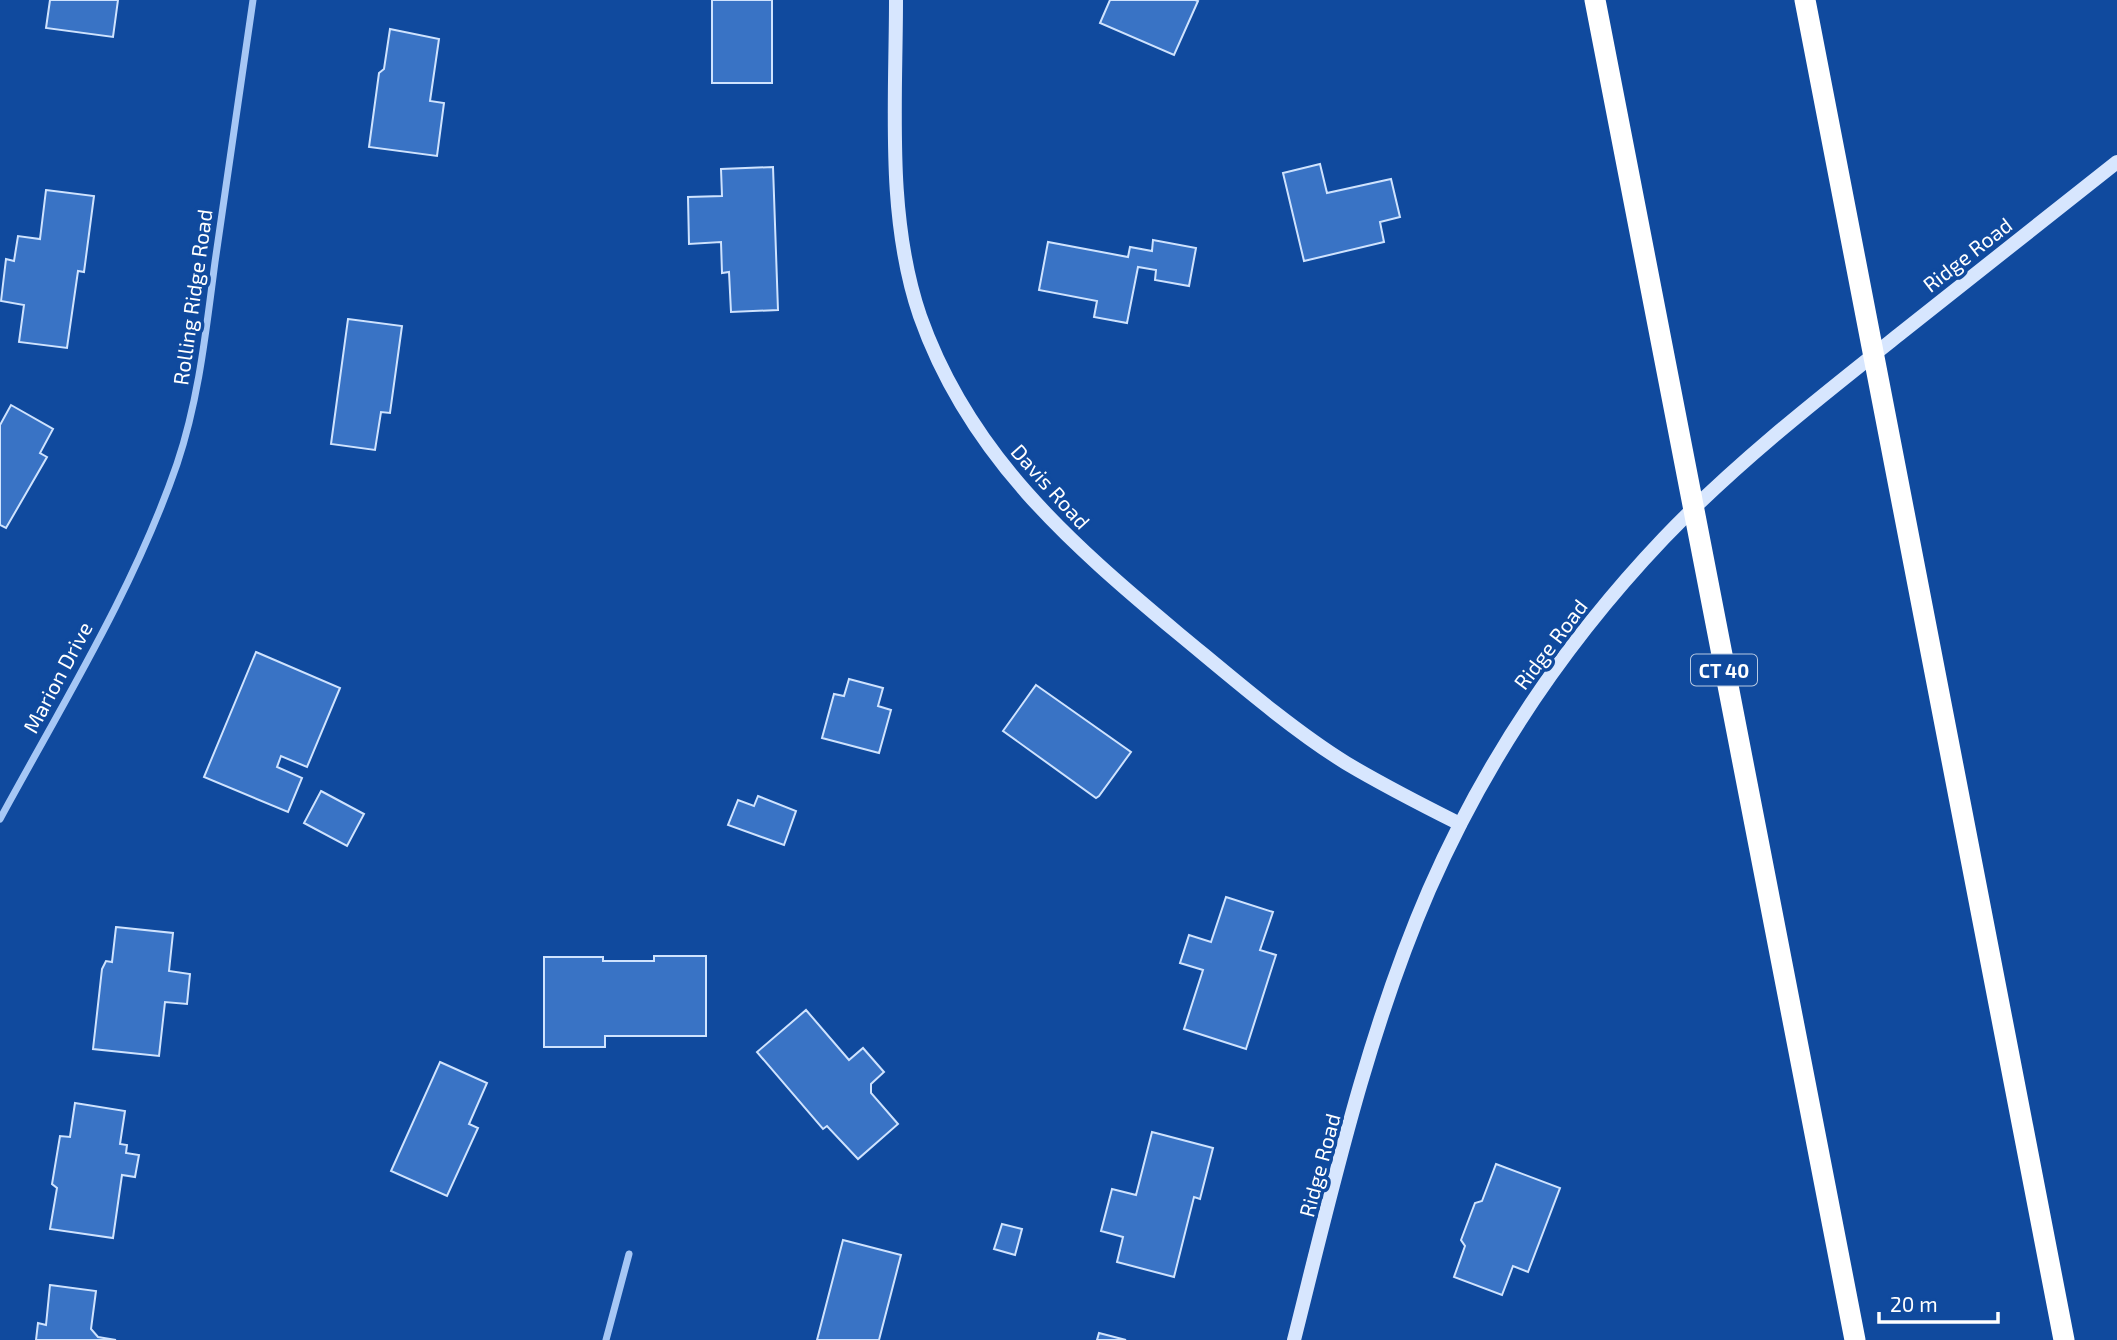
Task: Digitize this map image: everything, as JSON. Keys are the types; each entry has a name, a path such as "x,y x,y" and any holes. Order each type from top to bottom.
{"highway":[{"name":"CT 40","path":"1595,0 1855,1340"},
{"path":"1805,0 2064,1340"}],"main road":[{"name":"Davis Road","path":"896,0 896,138 906,260 920,315 940,363 981,438 1051,522 1106,573 1204,654 1344,762 1460,824"},
{"name":"Ridge Road","path":"1294,1340 1334,1185 1390,993 1420,911 1460,824 1529,707 1604,608 1666,536 1742,464 1829,390 2117,162"}],"street":[{"name":"Rolling Ridge Road","path":"125,589 155,522 193,408 253,0"},
{"name":"Marion Drive","path":"0,819 125,589"},
{"path":"606,1340 629,1254"}],"building":[{"path":"50,0 118,0 113,37 46,28"},
{"path":"712,0 772,0 772,83 712,83"},
{"path":"1110,0 1198,1 1174,55 1100,23"},
{"path":"390,29 439,39 430,101 444,103 437,156 369,147 379,73 384,69"},
{"path":"1320,164 1327,193 1391,179 1400,217 1380,222 1384,242 1304,261 1283,173"},
{"path":"773,167 778,310 731,312 729,272 722,273 721,242 689,244 688,197 722,196 721,169"},
{"path":"46,190 94,196 84,272 78,271 67,348 19,342 24,305 1,301 6,259 14,261 18,236 40,239"},
{"path":"1153,240 1196,248 1189,286 1155,280 1156,270 1138,267 1127,323 1094,317 1097,301 1039,290 1048,242 1128,257 1130,247 1152,251"},
{"path":"348,319 402,326 390,413 381,412 375,450 331,444"},
{"path":"11,405 53,429 40,453 47,457 6,528 0,525 0,425"},
{"path":"256,652 340,688 307,767 281,756 277,767 302,778 288,812 204,777"},
{"path":"849,679 883,688 878,706 891,710 879,753 822,738 834,694 844,696"},
{"path":"1036,685 1131,752 1096,798 1003,731"},
{"path":"321,791 364,814 347,846 304,823"},
{"path":"758,796 796,811 784,845 728,825 738,800 754,806"},
{"path":"1226,897 1273,912 1260,950 1276,955 1246,1049 1184,1029 1203,970 1180,963 1189,935 1211,942"},
{"path":"116,927 173,933 169,971 190,974 187,1004 165,1002 159,1056 93,1049 102,969 106,961 112,962"},
{"path":"654,956 706,956 706,1036 605,1036 605,1047 544,1047 544,957 603,957 603,961 654,961"},
{"path":"806,1010 849,1060 863,1048 884,1072 871,1084 871,1093 898,1124 858,1159 827,1126 823,1129 757,1052"},
{"path":"440,1062 487,1083 469,1124 478,1128 447,1196 391,1171"},
{"path":"75,1103 125,1111 120,1144 127,1145 126,1153 139,1155 135,1177 122,1175 113,1238 50,1229 57,1188 52,1184 60,1136 70,1137"},
{"path":"1152,1132 1213,1148 1200,1199 1194,1197 1174,1277 1117,1262 1123,1237 1101,1231 1112,1189 1136,1195"},
{"path":"1496,1164 1560,1188 1528,1272 1513,1266 1502,1295 1454,1277 1465,1246 1461,1240 1475,1203 1482,1201"},
{"path":"1002,1224 1022,1229 1015,1255 994,1249"},
{"path":"843,1240 901,1255 879,1340 817,1340"},
{"path":"50,1285 96,1291 91,1329 98,1337 116,1340 36,1340 38,1323 46,1325"},
{"path":"1099,1333 1126,1340 1097,1340"}]}
